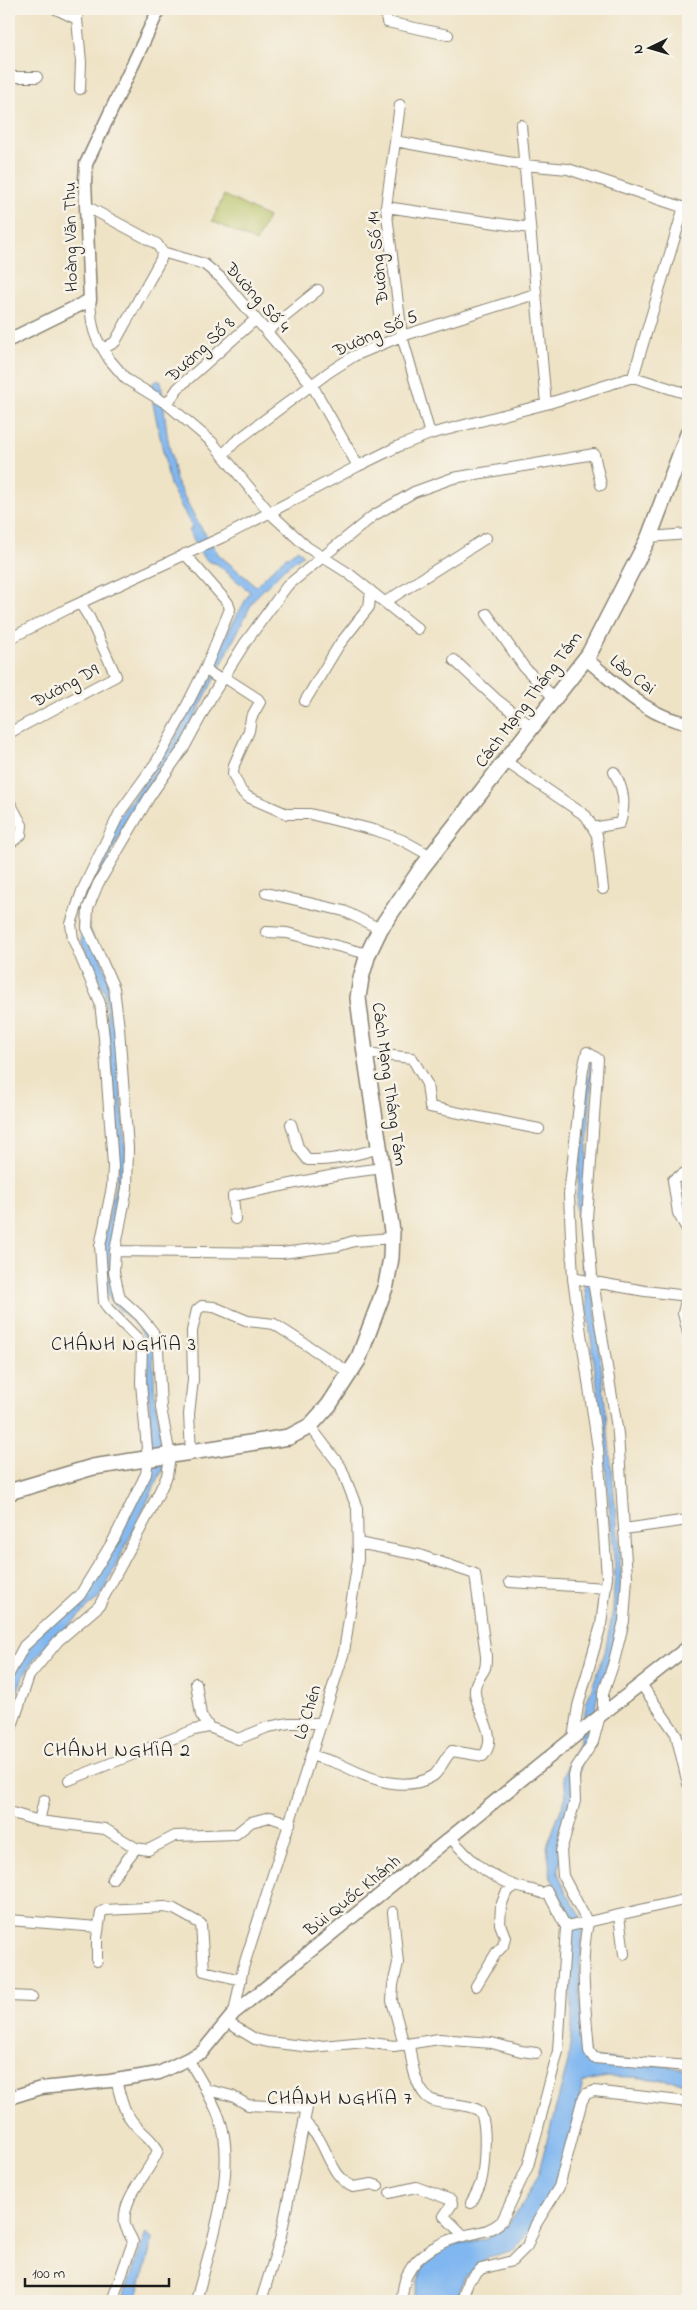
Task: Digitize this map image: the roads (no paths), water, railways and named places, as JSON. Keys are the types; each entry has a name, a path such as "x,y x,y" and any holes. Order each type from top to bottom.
{"main road":[{"name":"Cách Mạng Tháng Tám","path":"149,1459 289,1437 310,1426 329,1405 350,1373 368,1336 386,1285 392,1238 380,1148 364,1053 358,998 361,978 368,954 380,929 431,856 586,659 621,595 649,536 688,434"},
{"path":"9,1492 93,1467 149,1459"}],"street":[{"path":"56,9 78,14 81,62 80,89"},
{"name":"Hoàng Văn Thụ","path":"9,340 90,300 86,164 159,9"},
{"path":"385,9 387,22 448,35"},
{"path":"9,78 37,78"},
{"name":"Đường Số 14","path":"400,105 386,207 402,336 430,434"},
{"path":"521,125 546,404"},
{"path":"395,142 524,165 568,169 686,208 633,377"},
{"name":"Đường Số 4","path":"86,206 157,244 162,252 204,264 221,278 312,385 358,466"},
{"path":"386,207 530,228"},
{"path":"103,348 115,342 161,259 162,252"},
{"path":"267,331 318,290"},
{"name":"Đường Số 5","path":"223,455 234,442 354,356 402,336 535,294"},
{"path":"90,300 92,323 98,342 126,380 167,404 212,442 270,513 307,547 371,591 418,629"},
{"name":"Đường Số 8","path":"167,404 178,388 256,319"},
{"path":"9,639 80,603 225,536 399,446 430,434 546,404 633,377 688,394"},
{"path":"9,1735 29,1676 62,1636 99,1606 167,1476 168,1456 161,1408 158,1348 153,1332 140,1316 120,1298 114,1272 115,1251 127,1188 128,1148 114,988 88,928 88,908 98,884 150,796 186,746 223,679 286,586 322,556 381,511 414,492 453,478 594,454 601,485"},
{"path":"649,536 688,534"},
{"path":"385,602 486,538"},
{"path":"9,1674 24,1646 80,1596 100,1563 146,1474 149,1459 141,1383 142,1346 137,1338 108,1309 104,1299 100,1246 112,1187 113,1166 100,1003 73,939 72,924 82,891 120,812 156,761 205,670 230,609 228,603 190,552"},
{"path":"305,702 339,645 369,607 371,591"},
{"name":"Đường D9","path":"9,733 116,676 90,619 80,603"},
{"path":"486,614 524,667 555,699"},
{"name":"Lào Cai","path":"586,659 636,700 657,714 688,723"},
{"path":"454,660 532,727"},
{"path":"205,670 258,699 260,702 251,718 249,731 234,765 233,774 236,782 248,797 287,814 310,814 378,831 402,840 431,856"},
{"path":"505,761 586,816 597,835 603,889"},
{"path":"593,828 620,823 625,808 623,790 614,772"},
{"path":"9,801 22,825 21,835 9,844"},
{"path":"108,838 120,846"},
{"path":"266,893 344,910 380,929"},
{"path":"266,932 287,933 368,954"},
{"path":"88,977 106,968"},
{"path":"576,1736 580,1700 601,1624 607,1577 598,1449 573,1279 569,1195 582,1069 587,1052 598,1059 587,1219 593,1282 618,1434 627,1577 624,1621 614,1665 603,1694 602,1715 593,1742 576,1768 574,1776 575,1801 562,1851 563,1876 587,1923 583,1947 583,1964 591,2055 594,2058 602,2059 688,2066"},
{"path":"364,1053 412,1058 427,1084 430,1107 539,1129"},
{"path":"291,1124 298,1148 308,1160 328,1161 380,1148"},
{"path":"235,1220 234,1196 344,1173 383,1168"},
{"path":"687,1229 676,1208 673,1180 688,1171"},
{"path":"115,1251 282,1253 338,1246 354,1241 392,1238"},
{"path":"577,1279 688,1296 683,1313 688,1333"},
{"path":"104,1299 120,1298"},
{"path":"191,1453 189,1414 193,1380 192,1331 197,1310 202,1306 214,1306 248,1321 274,1324 327,1360 350,1373"},
{"name":"Lò Chén","path":"230,2018 320,1723 344,1652 358,1560 357,1508 341,1468 310,1426"},
{"path":"624,1529 688,1520"},
{"path":"311,1755 343,1766 360,1775 382,1782 398,1783 418,1782 434,1775 452,1751 483,1756 488,1747 490,1735 475,1693 476,1682 485,1668 486,1656 476,1574 419,1555 358,1543"},
{"path":"510,1582 606,1588"},
{"path":"48,1623 62,1636"},
{"name":"Bùi Quốc Khánh","path":"9,2098 41,2088 116,2080 159,2073 202,2052 230,2018 688,1647"},
{"path":"196,1684 201,1715 209,1727 238,1740 268,1727 289,1723 320,1723"},
{"path":"641,1684 676,1734 688,1784"},
{"path":"70,1780 194,1730 209,1727"},
{"path":"39,1821 44,1800"},
{"path":"9,1812 39,1821 105,1829 136,1848 148,1850 175,1836 236,1834 251,1822 270,1817 290,1824"},
{"path":"401,2301 407,2274 414,2264 428,2251 443,2242 495,2228 502,2221 528,2166 558,2051 569,1926 547,1891 544,1894 514,1886 490,1874 472,1862 451,1838"},
{"path":"112,1879 136,1848"},
{"path":"476,1986 496,1953 503,1946 505,1937 500,1924 501,1906 506,1893 514,1886"},
{"path":"569,1926 688,1899"},
{"path":"97,1961 99,1916 105,1910 174,1909 200,1924 204,1971 241,1980"},
{"path":"393,1912 398,1963 393,1985 393,2011 414,2071 425,2095 436,2102 458,2103 472,2108 480,2112 482,2117 484,2167 480,2184 471,2203"},
{"path":"619,1916 624,1954"},
{"path":"9,1920 98,1928"},
{"path":"9,1996 32,1997"},
{"path":"230,2018 255,2039 311,2047 365,2042 406,2045 439,2039 492,2043 521,2051 536,2052"},
{"path":"188,2059 220,2118 226,2160 217,2222 196,2301"},
{"path":"112,2301 133,2242 125,2222 129,2202 138,2182 153,2163 158,2150 152,2140 133,2122 124,2109 116,2080"},
{"path":"205,2089 232,2096 248,2105 307,2108 280,2240 261,2301"},
{"path":"462,2301 468,2281 481,2269 512,2261 527,2246 536,2224 559,2187 582,2101 586,2094 594,2091 688,2102"},
{"path":"304,2121 319,2138 335,2172 343,2180 353,2187 372,2184 378,2186"},
{"path":"390,2193 416,2187 451,2200 452,2204 444,2216 464,2236"}],"water":[{"path":"158,380 161,382 167,434 176,481 198,523 219,555 256,586 280,562 298,549 303,555 285,568 254,599 181,745 143,793 126,820 85,915 113,991 127,1170 112,1238 114,1286 152,1335 155,1400 162,1436 164,1467 102,1594 35,1658 23,1677 9,1716 9,1684 16,1663 42,1630 89,1588 150,1468 151,1428 144,1337 138,1327 111,1302 106,1288 104,1237 119,1170 118,1137 105,993 82,943 77,913 119,817 174,741 217,652 250,592 217,564 203,557 189,531 192,527 170,485 153,403 153,383"},
{"path":"590,1058 593,1060 584,1196 621,1574 618,1630 596,1702 594,1735 583,1756 558,1873 566,1892 581,1916 583,1932 580,1965 580,2007 588,2056 688,2069 688,2083 635,2077 607,2077 583,2083 559,2179 538,2218 515,2250 488,2257 465,2277 456,2301 412,2301 423,2266 440,2247 486,2239 505,2228 523,2204 538,2174 568,2062 572,2025 570,1977 572,1919 551,1878 547,1846 566,1796 564,1775 568,1763 579,1744 587,1701 605,1652 613,1610 615,1567 600,1409 576,1205"},
{"path":"146,2233 153,2239 136,2301 122,2301"}],"district":[{"name":"CHÁNH NGHĨA 3","path":"124,1343"},
{"name":"CHÁNH NGHĨA 2","path":"117,1749"},
{"name":"CHÁNH NGHĨA 7","path":"340,2097"}]}
